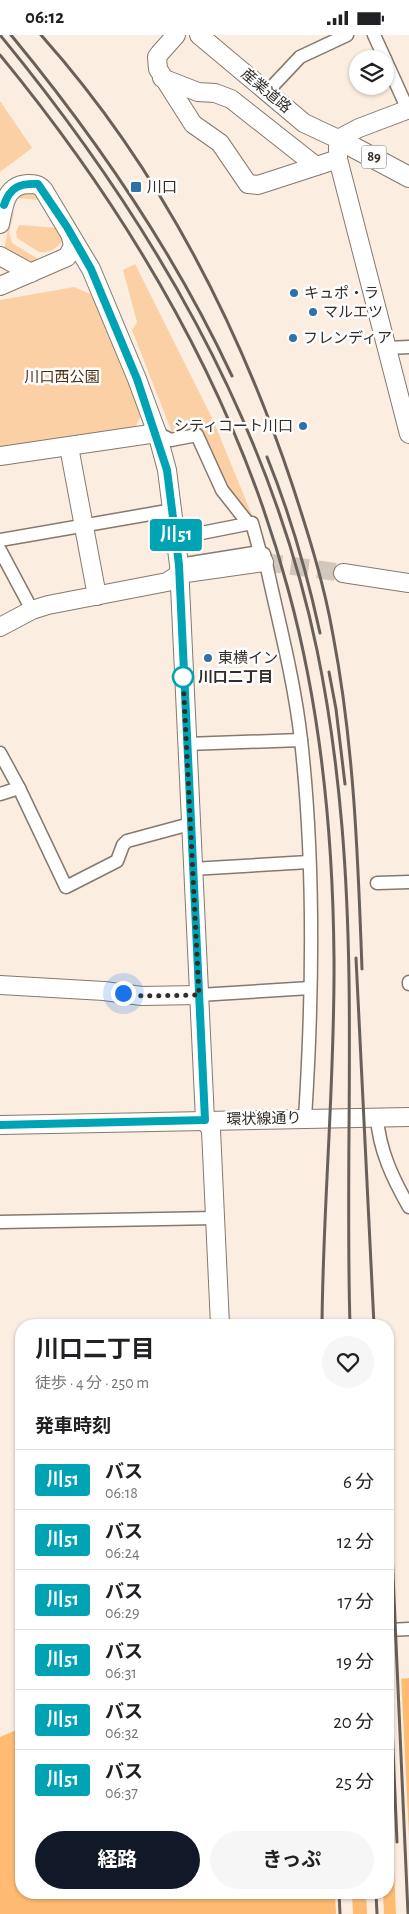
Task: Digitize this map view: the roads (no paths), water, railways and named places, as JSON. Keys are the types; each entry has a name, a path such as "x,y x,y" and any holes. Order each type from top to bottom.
{"main road":[{"name":"89","path":"338,139 409,177"}],"street":[{"path":"176,35 157,57 158,69 162,78 193,123 220,143 248,184 258,185 338,159"},
{"name":"産業道路","path":"199,35 304,123 338,139"},
{"path":"267,92 300,57 347,35"},
{"path":"374,35 381,50"},
{"path":"162,78 198,92 215,93 231,99 316,166"},
{"path":"394,79 408,109 359,128 338,139 338,159 409,434"},
{"path":"0,224 7,195 13,188 21,185 38,184 54,206 91,269 137,379 167,470 179,573 205,1120 211,1130 220,1319"},
{"path":"0,286 67,257 72,246 71,237"},
{"path":"0,256 31,273"},
{"path":"67,257 88,276 104,300"},
{"path":"387,348 409,347"},
{"path":"0,456 156,433 171,440 197,435 222,490 248,523 252,523 283,635 301,739 309,862 310,1047 305,1118"},
{"path":"69,447 96,596"},
{"path":"0,541 172,510"},
{"path":"176,538 248,523"},
{"path":"0,551 32,610"},
{"path":"0,627 32,610 167,582 179,573 264,561"},
{"path":"343,573 409,583"},
{"path":"186,744 301,739"},
{"path":"0,753 20,788 66,887 117,861 123,845 127,841 190,824"},
{"path":"0,794 20,788"},
{"path":"192,869 309,862"},
{"path":"377,883 409,882"},
{"path":"0,985 104,991 142,996 310,989"},
{"path":"377,1117 380,1145 396,1185 409,1207"},
{"name":"環状線通り","path":"0,1125 409,1117"},
{"path":"0,1222 215,1218"},
{"path":"394,1630 409,1629"}],"tunnel":[{"path":"264,562 343,573"}],"railway":[{"path":"0,35 54,104 105,175 153,248 196,323 235,401 268,482 296,565 317,650 325,694 335,760 342,827 348,951 350,1319"},
{"path":"11,35 104,156 160,242 186,286 232,376"},
{"path":"41,35 83,85 121,137 189,246 219,304 246,363 292,484 320,577 340,676 354,801 362,969"},
{"path":"0,55 92,177 134,241 172,307 208,374 239,444 266,516 288,589 309,680 317,726 328,818 331,865 334,1004 322,1319"},
{"path":"267,457 297,544 320,633"},
{"path":"329,672 336,709 345,784"},
{"path":"356,958 374,1319"},
{"path":"394,1598 408,1914"},
{"path":"394,1772 397,1842"},
{"path":"339,1899 340,1914"},
{"path":"376,1899 377,1914"}],"place":[{"name":"川口","path":"136,187"},
{"name":"キュポ・ラ","path":"294,293"},
{"name":"マルエツ","path":"313,312"},
{"name":"フレンディア","path":"293,338"},
{"name":"シティコート川口","path":"303,426"},
{"name":"東横イン","path":"208,658"},
{"name":"川口二丁目","path":"183,677"}],"park label":[{"name":"川口西公園","path":"62,377"}]}
